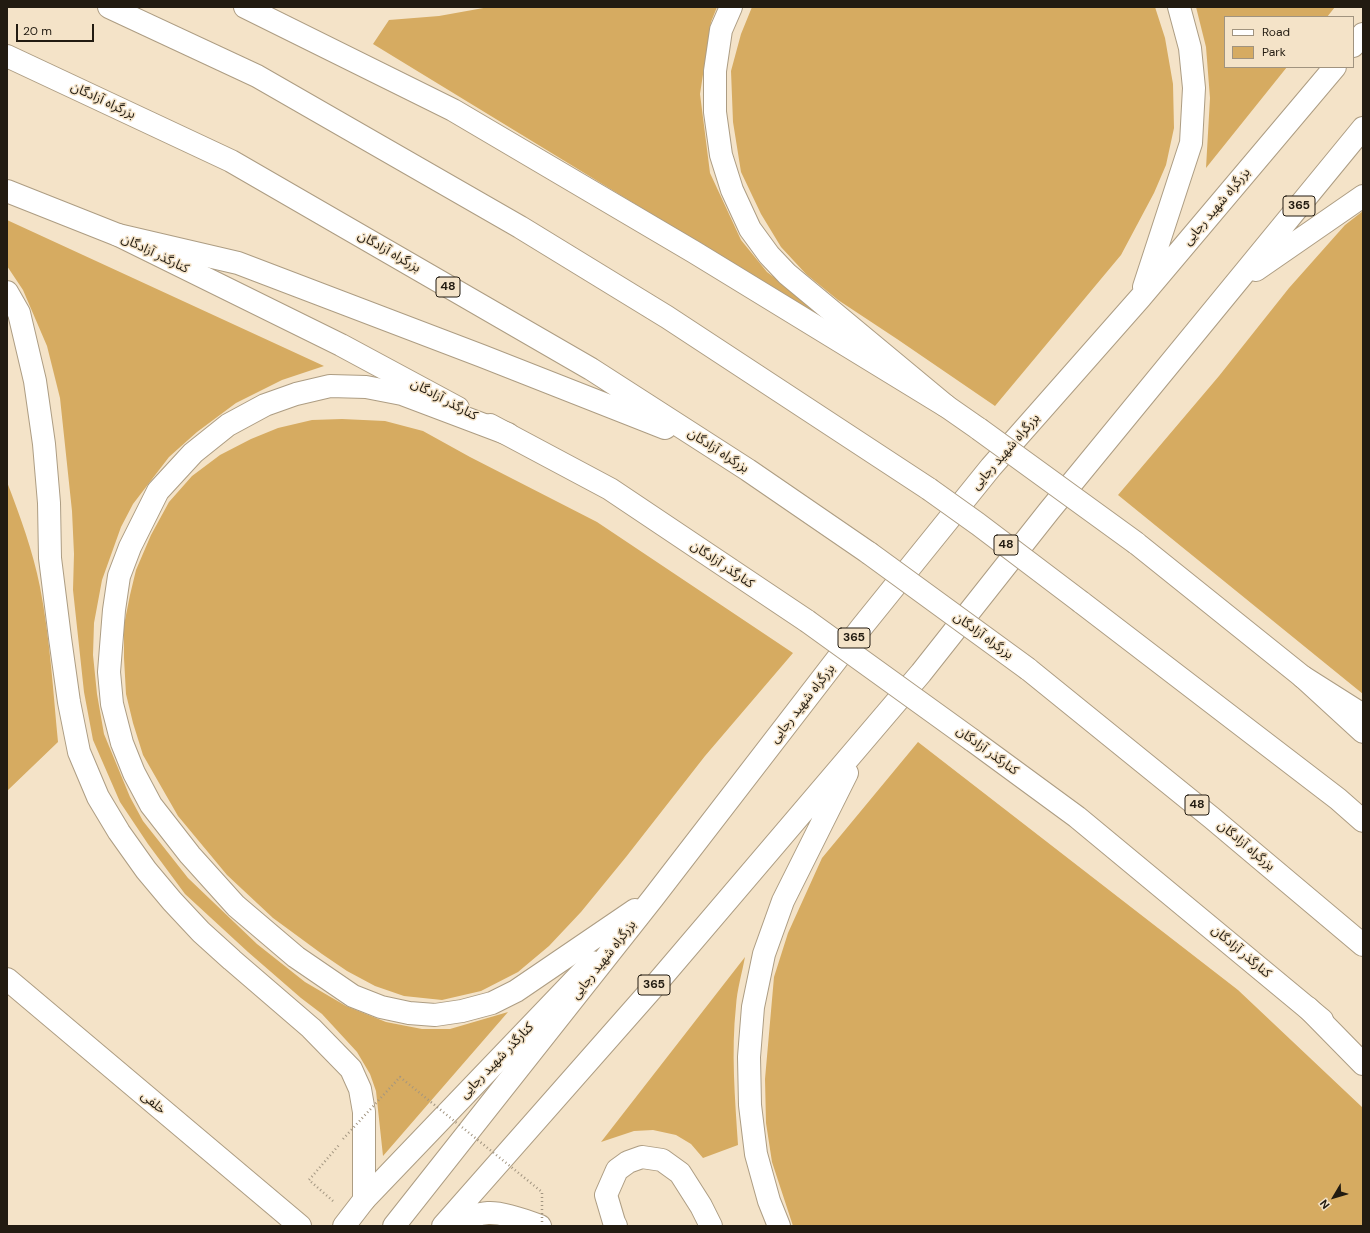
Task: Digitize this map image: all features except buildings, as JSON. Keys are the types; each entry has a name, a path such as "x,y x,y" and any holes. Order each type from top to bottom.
{"main road":[{"name":"48","path":"109,7 257,76 520,227 667,317 929,489 978,524 1338,798 1363,821"},
{"path":"245,7 453,110 694,252 946,406"},
{"path":"731,7 721,30 715,71 714,112 721,155 732,190 750,230 769,255 787,274 946,406 1136,542 1303,677 1363,732"},
{"path":"1141,297 1191,143 1194,88 1190,48 1179,7"},
{"path":"1354,45 1363,34"},
{"name":"بزرگراه آزادگان","path":"7,56 231,161 591,369 748,470 869,553 1028,669 1212,818 1363,945"},
{"name":"بزرگراه شهید رجایی","path":"394,1226 653,898 861,628 991,467 1141,297 1334,68"},
{"name":"365","path":"443,1226 646,996 921,673 1049,511 1363,128"},
{"name":"کنارگذر آزادگان","path":"7,191 118,235 341,345 610,489 807,621 1077,817 1308,1008 1363,1056"},
{"path":"1235,285 1363,196"},
{"path":"118,235 238,263 709,445"},
{"path":"7,292 19,313 35,381 44,444 49,503 50,558 69,702 79,752 98,797 128,845 156,882 201,932 311,1028 351,1069 360,1089 364,1112 364,1200"},
{"path":"508,434 402,394 366,387 330,386 296,394 265,405 228,425 194,453 158,491 130,547 120,576 114,610 109,672 112,704 122,743 134,773 151,805 190,855 236,906 296,957 353,996 381,1006 409,1013 435,1015 462,1011 492,1003 516,991 653,898"},
{"path":"1303,677 1363,715"},
{"path":"778,1226 769,1201 756,1154 750,1105 749,1057 753,1007 764,954 783,901 863,742"},
{"name":"کنارگذر شهید رجایی","path":"347,1221 364,1200 653,898"},
{"name":"خلفی","path":"7,980 300,1226"},
{"path":"1308,1008 1363,1064"},
{"path":"616,1226 606,1196 617,1170 628,1162 642,1157 662,1160 680,1173 701,1206 711,1226"},
{"path":"450,1226 467,1218 489,1213 511,1216 536,1226"}],"path":[{"path":"347,1221 309,1180 343,1139 400,1077 542,1192 536,1226"}],"green space":[{"path":"489,7 717,7 711,22 700,94 710,173 741,240 767,272 848,334 373,44 389,20 439,16"},
{"path":"752,7 1155,7 1165,38 1173,84 1174,128 1166,165 1154,193 1121,255 995,406 838,300 806,274 781,247 761,214 741,172 733,122 731,71 741,34"},
{"path":"1196,7 1335,7 1328,16 1224,16 1224,68 1286,68 1206,168 1210,98 1206,47"},
{"path":"1363,211 1363,694 1118,495 1219,376 1289,288 1345,225"},
{"path":"7,220 324,366 282,380 236,403 197,432 169,457 133,504 121,527 102,580 94,623 93,655 97,694 104,734 130,797 143,821 188,878 257,944 305,982 346,1006 386,1022 422,1029 450,1029 508,1012 383,1156 376,1091 370,1074 357,1052 322,1014 301,998 248,952 185,894 148,844 120,802 93,740 84,692 73,590 74,554 72,511 60,398 47,346 23,290 7,266"},
{"path":"342,419 385,421 423,431 470,457 597,522 793,653 705,756 581,912 549,946 518,972 481,991 442,1000 404,996 375,986 347,971 273,918 227,875 178,816 143,755 126,694 124,625 130,595 136,570 151,535 169,502 192,476 220,455 251,439 278,428 312,420"},
{"path":"7,482 30,547 40,587 49,645 58,742 7,791"},
{"path":"918,742 1238,990 1363,1108 1363,1226 793,1226 772,1162 766,1123 765,1079 774,977 788,933 822,858"},
{"path":"745,957 738,988 734,1041 734,1075 738,1145 703,1158 691,1144 676,1135 653,1130 634,1131 601,1142"}]}
